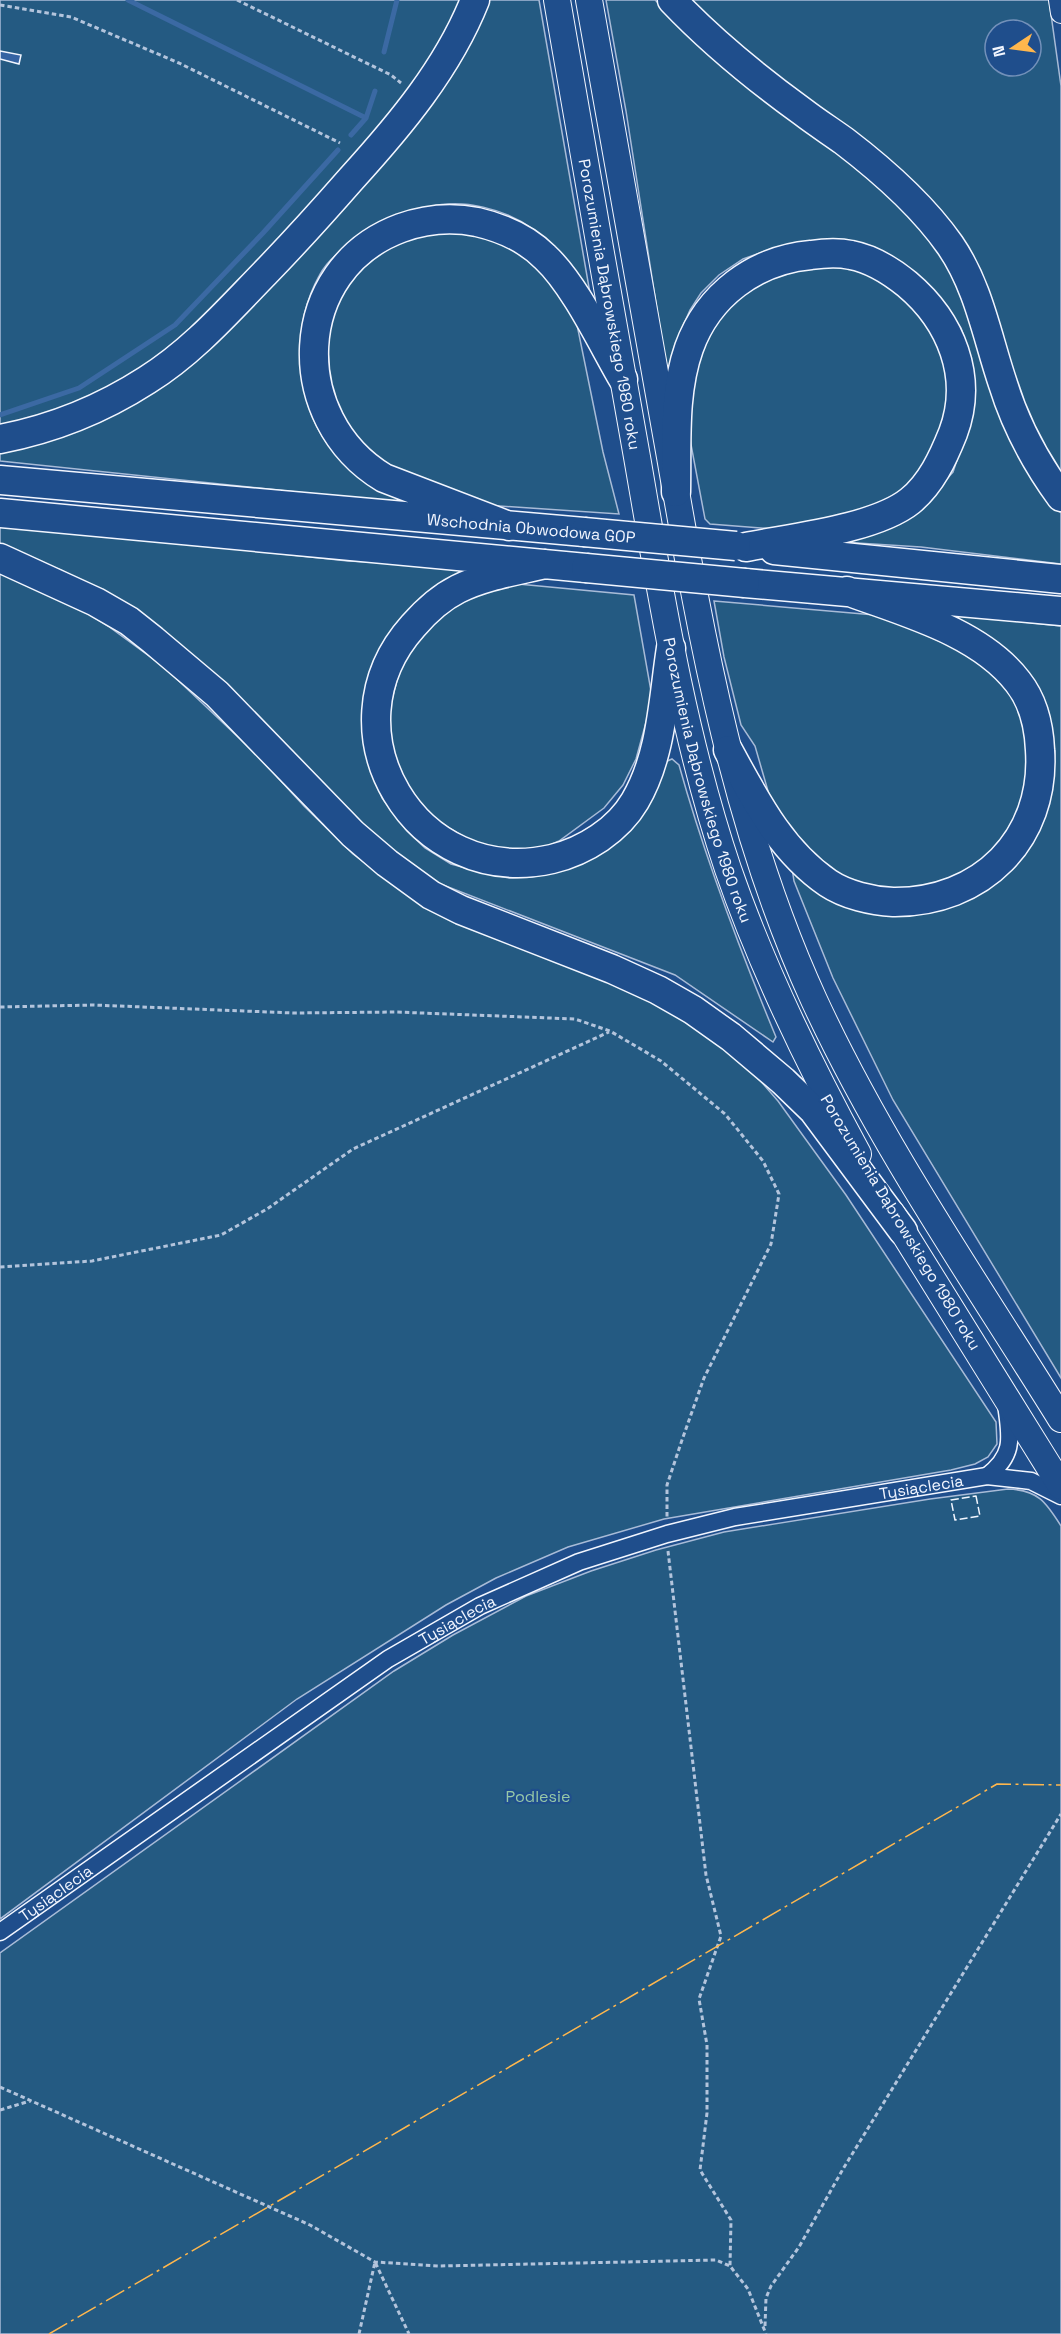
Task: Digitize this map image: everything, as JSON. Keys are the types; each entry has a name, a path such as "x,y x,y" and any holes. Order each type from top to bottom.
{"highway":[{"path":"0,439 39,431 93,410 148,380 175,361 214,325 300,236 391,135 446,60 475,0"},
{"path":"672,0 723,50 805,114 844,141 901,190 934,224 951,246 971,281 1011,408 1052,484 1061,496"},
{"path":"509,526 384,478 350,452 335,431 326,413 315,372 315,330 328,293 347,264 376,239 423,222 463,219 499,228 529,243 556,267 623,379"},
{"path":"676,492 681,373 699,325 724,292 746,275 783,259 829,253 851,255 877,264 914,290 941,320 958,359 961,382 960,407 944,455 930,478 910,501 888,515 855,526 741,547"},
{"name":"Wschodnia Obwodowa GOP","path":"0,480 584,532 1058,579"},
{"name":"Wschodnia Obwodowa GOP","path":"0,513 1057,610"},
{"path":"0,558 96,602 129,621 217,694 353,834 387,864 431,895 658,990 693,1010 731,1037 783,1080 813,1110 903,1231"},
{"path":"544,564 485,579 458,589 435,603 399,644 387,666 377,707 377,727 382,762 392,786 406,809 436,838 455,850 500,864 535,863 577,851 594,842 625,816 645,783 654,760 671,648"},
{"path":"728,750 767,820 790,850 830,885 882,902 909,902 949,894 976,882 998,865 1028,822 1038,797 1041,764 1036,718 1030,701 1019,683 1004,666 978,647 937,624 847,591"}],"main road":[{"name":"Porozumienia Dąbrowskiego 1980 roku","path":"556,0 671,648 701,781 729,870 763,960 800,1044 864,1167 1061,1486"},
{"name":"Porozumienia Dąbrowskiego 1980 roku","path":"589,0 699,621 728,750 754,843 789,938 823,1017 890,1145 1060,1416"}],"street":[{"path":"1059,0 1061,13"},
{"path":"987,1476 1006,1458 1009,1447 1010,1436 1005,1396"},
{"name":"Tysiąclecia","path":"0,1932 388,1659 450,1623 516,1589 579,1562 667,1534 735,1517 987,1476 1031,1481 1061,1496"}],"path":[{"path":"237,0 391,75 420,96"},
{"path":"0,5 71,17 179,63 340,143"},
{"path":"0,1007 93,1005 294,1013 396,1012 575,1019 610,1031 661,1061 725,1114 763,1161 779,1194 771,1244 704,1378 667,1485 667,1534 706,1875 721,1936 699,1999 707,2045 707,2113 700,2170 731,2220 730,2266"},
{"path":"0,1267 92,1261 221,1235 267,1209 353,1149 610,1031"},
{"path":"766,2334 766,2298 771,2286 799,2247 843,2169 1061,1814"},
{"path":"0,2086 310,2224 375,2262 439,2266 716,2260 730,2266 748,2289 765,2328"},
{"path":"0,2110 32,2101"},
{"path":"359,2334 375,2262"},
{"path":"375,2262 409,2334"}],"green space":[{"path":"0,0 461,0 438,45 392,116 245,277 183,338 119,386 0,431"},
{"path":"487,0 539,0 591,299 558,252 533,229 497,211 469,205 442,205 417,211 356,241 324,267 310,295 301,338 300,360 303,382 315,423 326,442 345,462 369,478 420,505 0,461 0,449 84,425 385,162 430,107 459,62"},
{"path":"606,0 655,0 696,39 844,156 909,213 946,262 1045,494 1061,513 1061,564 921,547 841,542 927,501 953,472 969,423 973,380 970,355 961,328 929,285 890,255 823,241 774,248 743,259 719,275 701,293 690,310 679,335 668,380 626,111"},
{"path":"685,0 1049,0 1061,86 1061,473 1034,428 1012,381 984,288 778,81"},
{"path":"468,229 530,254 574,310 603,452 619,514 485,505 435,491 361,451 334,406 324,330 353,270 407,237"},
{"path":"804,263 870,269 935,326 952,387 942,431 917,477 885,504 869,511 774,529 710,524 705,519 689,434 690,388 707,332 742,291"},
{"path":"0,524 348,561 469,567 407,615 370,764 382,798 407,831 425,848 451,864 509,878 532,877 557,872 663,763 672,759 679,765 723,902 776,1037 773,1042 675,975 438,883 390,853 121,605 61,570 0,549"},
{"path":"0,570 65,599 108,626 164,667 256,754 353,854 397,887 619,984 703,1031 758,1078 778,1101 846,1195 996,1422 997,1444 988,1457 975,1464 664,1519 568,1547 496,1578 446,1605 297,1699 0,1919"},
{"path":"518,584 634,595 651,691 648,715 636,759 623,785 604,808 559,841 534,852 485,849 420,811 397,775 386,722 404,654 443,613 471,596"},
{"path":"714,601 875,615 893,620 985,662 1012,694 1023,719 1030,776 1011,827 983,861 945,883 893,891 857,883 822,865 796,839 770,798 755,746 741,725 724,657"},
{"path":"946,614 1061,626 1061,1378 893,1100 833,978 794,881 792,868 816,884 969,896 1052,788 1055,751 1045,710"},
{"name":"Podlesie","path":"1008,1489 1027,1492 1040,1499 1051,1510 1061,1526 1061,2334 0,2334 0,1953 394,1671 453,1635 526,1596 591,1571 656,1550 724,1532"}],"building":[{"path":"0,51 21,55 19,64 0,59"}],"waterway":[{"path":"128,0 366,118 375,91"},
{"path":"384,52 397,0"},
{"path":"351,135 366,118"},
{"path":"0,415 79,388 175,325 338,150"}],"fence":[{"path":"976,1496 980,1516 955,1520 951,1500 976,1496"}],"power":[{"path":"49,2334 997,1784 1061,1785"}]}
